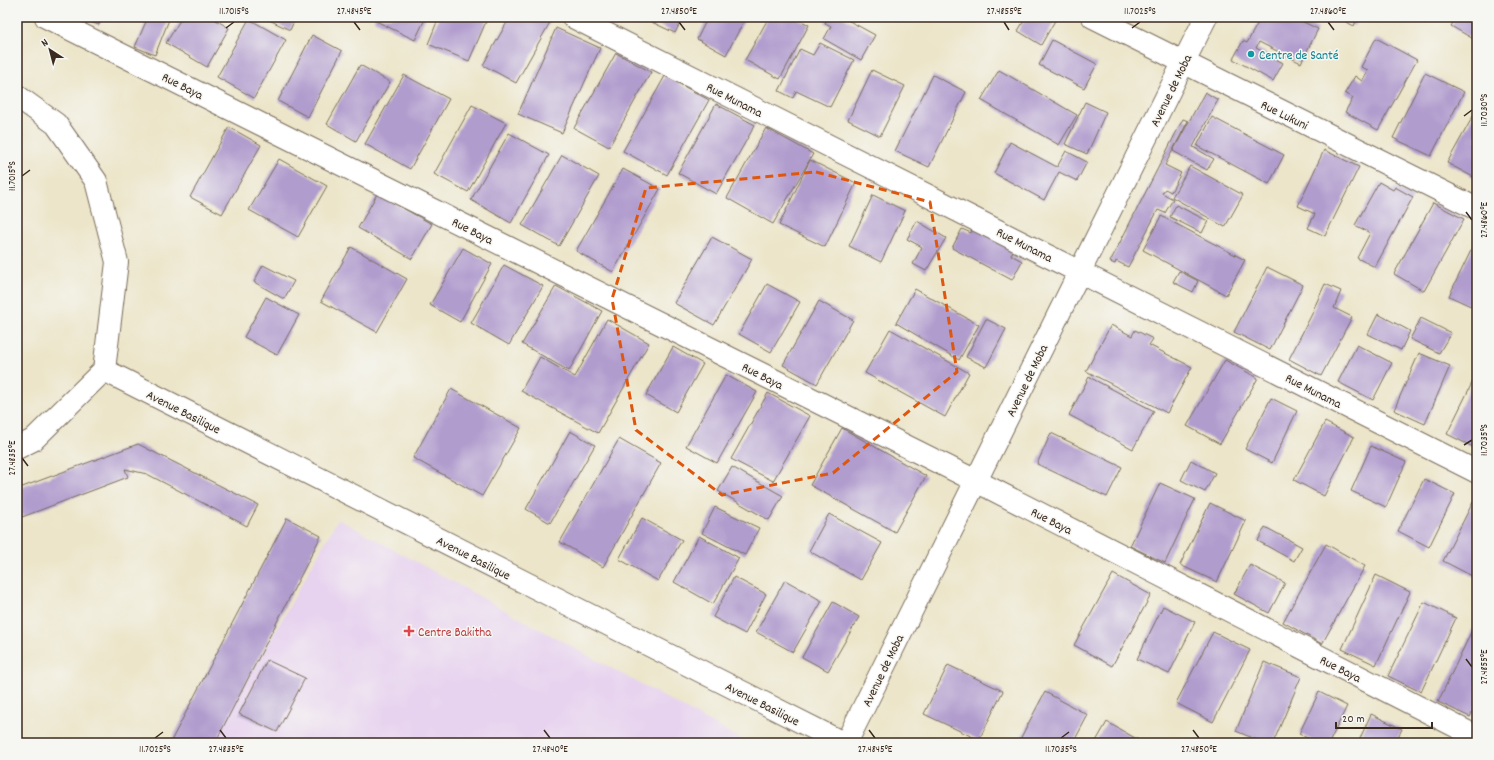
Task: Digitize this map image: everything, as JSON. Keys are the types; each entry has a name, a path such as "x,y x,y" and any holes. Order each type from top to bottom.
{"street":[{"name":"Rue Baya","path":"46,17 976,481 1477,737"},
{"name":"Rue Munama","path":"573,17 1477,472"},
{"name":"Rue Lukuni","path":"1093,17 1477,209"},
{"name":"Avenue de Moba","path":"845,743 1206,17"},
{"path":"17,96 56,124 96,181 117,262 104,370 33,440 17,448"},
{"name":"Avenue Basilique","path":"104,370 845,743"}],"highlighted area":[{"path":"816,172 930,202 957,372 833,473 722,495 636,430 612,299 646,188"}],"shaded area":[{"name":"Centre Bakitha","path":"338,519 748,743 213,743"}],"building":[{"path":"77,17 102,17 99,25"},
{"path":"148,17 170,17 155,55 135,47"},
{"path":"182,17 211,17 229,28 207,67 166,43"},
{"path":"263,17 296,17 290,30"},
{"path":"375,17 426,17 415,40 374,20"},
{"path":"439,17 488,17 469,61 428,44"},
{"path":"510,17 553,17 516,83 483,65"},
{"path":"641,17 683,17 675,33"},
{"path":"708,17 746,17 726,55 697,39"},
{"path":"769,17 794,17 809,25 780,79 745,60"},
{"path":"828,17 842,17 875,35 861,60 824,39 831,26 825,23"},
{"path":"1026,17 1057,17 1041,45 1018,31"},
{"name":"Centre de Santé","path":"1261,17 1293,17 1318,29 1301,63 1259,42 1256,48 1283,63 1273,81 1233,59 1243,41 1247,43"},
{"path":"1337,17 1358,17 1354,26"},
{"path":"1456,17 1477,17 1477,41 1451,26"},
{"path":"249,19 286,40 254,98 217,77"},
{"path":"556,28 600,48 562,133 518,114"},
{"path":"312,35 342,51 308,117 278,101"},
{"path":"1376,38 1417,60 1378,130 1345,112 1353,98 1345,93 1355,76 1362,81 1368,70 1361,67"},
{"path":"1052,40 1097,64 1084,88 1039,65"},
{"path":"820,43 854,60 830,107 796,91 793,98 779,91 800,49 813,55"},
{"path":"616,53 651,72 609,147 574,128"},
{"path":"360,65 390,82 356,141 327,124"},
{"path":"872,70 905,86 880,136 848,120"},
{"path":"999,70 1077,115 1059,145 981,100"},
{"path":"1425,73 1464,92 1431,156 1393,138"},
{"path":"404,75 449,99 410,169 365,144"},
{"path":"933,75 966,92 929,167 895,151"},
{"path":"665,76 709,100 667,175 623,151"},
{"path":"1205,92 1218,100 1193,147 1214,159 1207,170 1173,151"},
{"path":"1085,102 1106,112 1087,154 1065,144"},
{"path":"716,104 755,125 716,194 678,173"},
{"path":"472,105 506,123 468,192 434,174"},
{"path":"1477,109 1477,179 1447,163"},
{"path":"1212,117 1284,155 1269,184 1197,146"},
{"path":"1183,119 1188,121 1165,165 1181,173 1171,192 1165,189 1162,193 1173,199 1165,213 1158,210 1128,267 1116,261 1115,264 1110,262"},
{"path":"229,127 261,145 222,214 190,197"},
{"path":"766,128 813,154 773,224 727,198"},
{"path":"509,133 549,155 511,223 471,200"},
{"path":"1010,142 1057,167 1066,151 1087,162 1077,181 1059,172 1044,200 994,173"},
{"path":"1324,150 1359,167 1325,236 1308,228 1315,214 1298,206"},
{"path":"562,155 599,176 559,246 522,225"},
{"path":"279,159 327,186 298,237 249,210"},
{"path":"810,160 856,183 825,247 779,225"},
{"path":"1190,166 1243,195 1225,227 1172,197"},
{"path":"623,169 660,189 613,272 576,251"},
{"path":"1379,182 1393,190 1395,187 1413,197 1375,267 1357,258 1370,233 1355,225"},
{"path":"377,194 432,224 412,259 358,228"},
{"path":"873,195 905,211 881,262 849,246"},
{"path":"1433,203 1464,219 1424,291 1394,274"},
{"path":"1176,205 1208,221 1202,233 1170,217"},
{"path":"1161,216 1245,260 1226,295 1143,250"},
{"path":"917,221 946,238 926,271 913,264 922,247 907,239"},
{"path":"974,227 1014,249 1011,255 1022,261 1012,280 952,248 962,229 971,233"},
{"path":"712,237 752,259 714,325 674,303"},
{"path":"1477,238 1477,309 1449,296"},
{"path":"351,247 407,279 377,332 321,301"},
{"path":"463,248 492,264 460,322 430,305"},
{"path":"263,265 294,281 284,299 254,282"},
{"path":"504,265 543,286 509,345 471,323"},
{"path":"1267,267 1303,285 1270,350 1234,332"},
{"path":"1179,271 1198,281 1193,292 1173,282"},
{"path":"767,284 800,302 771,352 739,334"},
{"path":"1325,284 1341,291 1334,308 1352,317 1321,376 1289,359 1314,310"},
{"path":"556,286 602,311 569,371 522,344"},
{"path":"915,289 979,325 959,360 896,323"},
{"path":"266,297 299,315 277,355 244,337"},
{"path":"819,301 853,320 817,384 783,365"},
{"path":"1378,314 1410,331 1401,350 1368,334"},
{"path":"1421,318 1451,333 1439,353 1410,339"},
{"path":"607,319 649,343 598,433 521,391 540,357 575,377"},
{"path":"986,319 1006,329 986,367 966,357"},
{"path":"1111,325 1132,336 1135,330 1153,339 1149,345 1192,367 1167,413 1086,371"},
{"path":"890,329 969,373 945,417 865,373"},
{"path":"1357,345 1392,363 1373,400 1338,382"},
{"path":"673,347 703,364 676,412 646,395"},
{"path":"1419,353 1450,366 1425,424 1394,410"},
{"path":"1225,360 1258,378 1220,444 1187,426"},
{"path":"726,375 757,392 717,463 686,446"},
{"path":"1089,377 1154,411 1133,449 1069,415"},
{"path":"1474,379 1477,381 1477,439 1473,447 1447,434"},
{"path":"451,389 521,428 482,496 413,458"},
{"path":"768,393 810,416 773,481 731,459"},
{"path":"1271,398 1297,411 1272,463 1245,449"},
{"path":"1325,422 1354,437 1324,496 1294,480"},
{"path":"842,428 926,476 895,532 810,485"},
{"path":"570,431 595,445 550,523 526,509"},
{"path":"1051,433 1122,467 1107,497 1037,464"},
{"path":"619,439 661,463 603,567 560,542"},
{"path":"138,444 258,505 247,526 147,474 125,469 128,477 22,517 17,503 17,489"},
{"path":"1371,446 1406,462 1386,507 1351,491"},
{"path":"1191,460 1215,473 1205,492 1181,480"},
{"path":"732,467 783,496 769,520 718,491"},
{"path":"1424,479 1455,494 1429,547 1398,531"},
{"path":"1160,483 1195,499 1165,563 1130,546"},
{"path":"1473,502 1477,504 1476,578 1443,561"},
{"path":"1210,503 1246,521 1217,582 1180,565"},
{"path":"715,507 759,528 745,555 702,533"},
{"path":"829,514 882,543 861,580 809,551"},
{"path":"287,518 321,536 215,743 170,743"},
{"path":"642,518 682,540 658,581 619,559"},
{"path":"1265,527 1302,547 1294,561 1258,541"},
{"path":"699,536 739,558 713,604 674,582"},
{"path":"1326,544 1365,566 1322,644 1283,622"},
{"path":"1250,565 1285,583 1269,613 1234,594"},
{"path":"1113,574 1151,595 1112,666 1074,645"},
{"path":"1376,575 1410,592 1376,665 1342,649"},
{"path":"734,577 766,594 745,634 713,617"},
{"path":"785,580 822,601 793,652 756,632"},
{"path":"833,602 859,617 828,671 802,657"},
{"path":"1424,602 1456,618 1421,692 1388,676"},
{"path":"1163,606 1195,622 1169,674 1137,659"},
{"path":"1475,624 1477,625 1477,703 1470,717 1438,702"},
{"path":"1213,632 1250,650 1213,722 1176,703"},
{"path":"267,660 305,678 277,732 239,714"},
{"path":"1264,662 1301,677 1273,743 1264,743 1236,731"},
{"path":"948,665 1003,691 979,740 924,714"},
{"path":"1045,692 1088,715 1073,743 1018,743"},
{"path":"1319,692 1347,706 1329,743 1318,743 1299,734"},
{"path":"1371,714 1402,729 1395,743 1358,743"},
{"path":"1107,722 1142,742 1095,743"}],"place":[{"name":"Centre de Santé","path":"1251,54"},
{"name":"Centre Bakitha","path":"409,631"}]}
